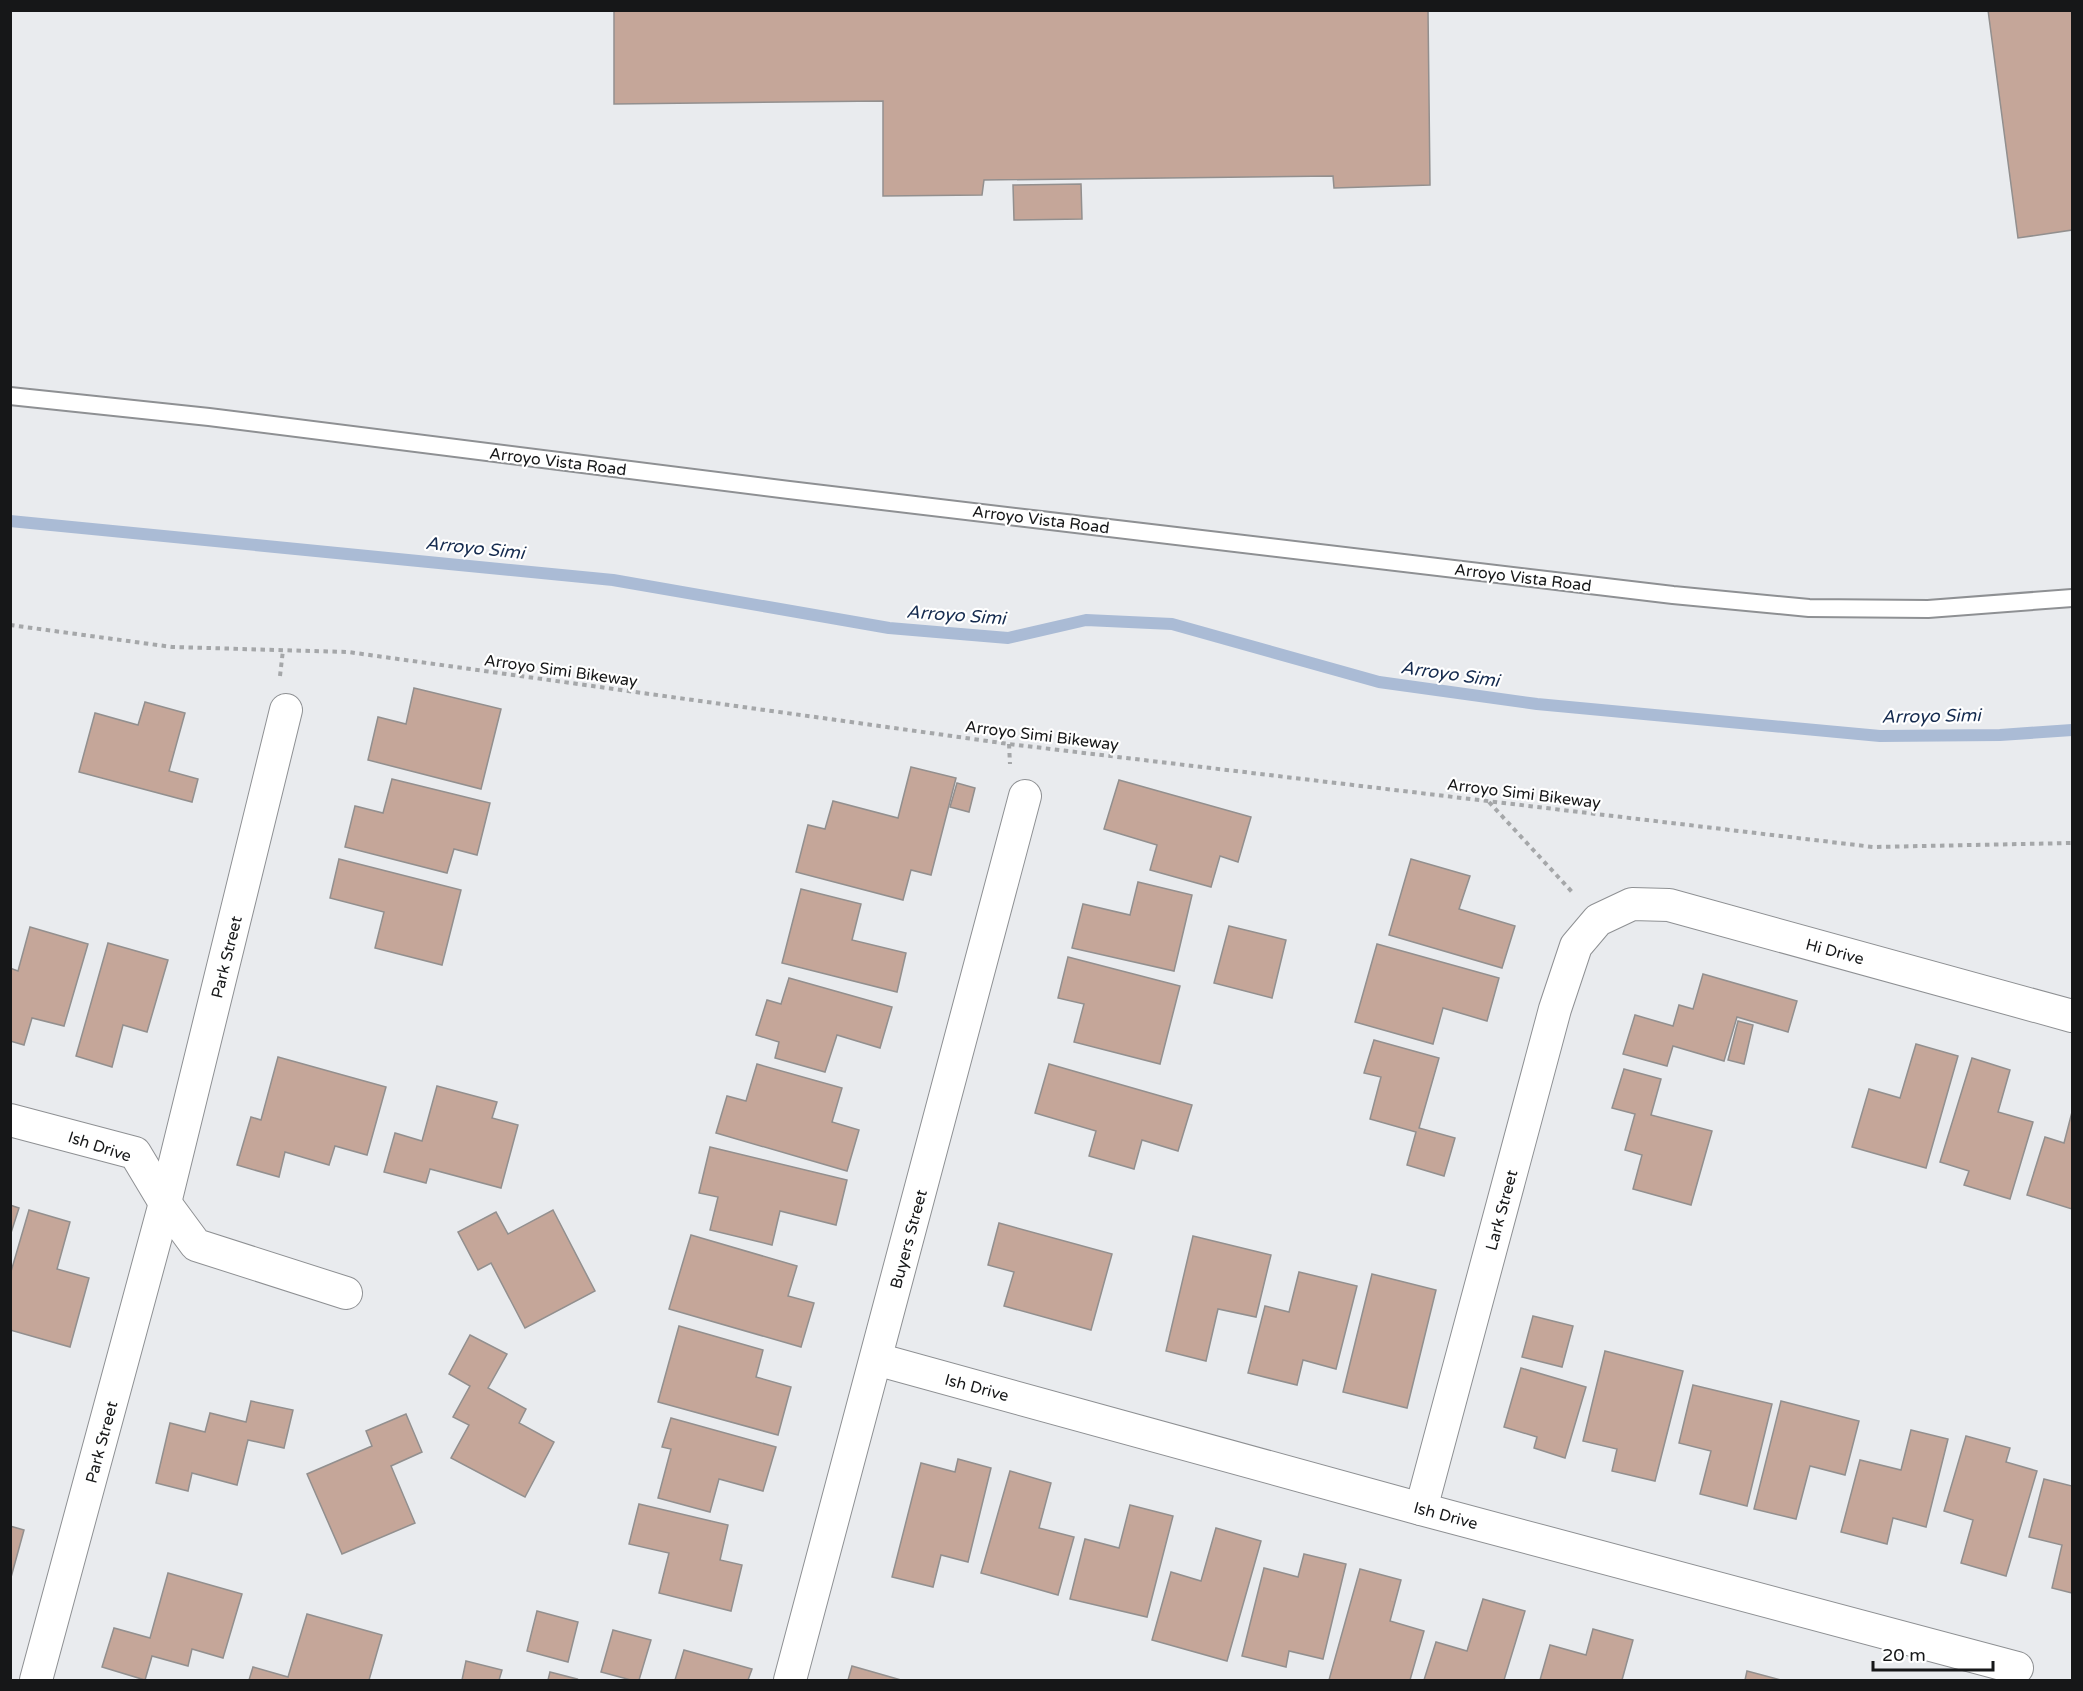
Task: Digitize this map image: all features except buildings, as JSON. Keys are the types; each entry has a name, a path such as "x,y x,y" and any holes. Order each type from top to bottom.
{"street":[{"name":"Park Street","path":"36,1680 165,1203 286,710"},
{"name":"Buyers Street","path":"790,1680 1025,796"},
{"name":"Hi Drive","path":"1598,920 1632,904 1669,905 2073,1016"},
{"name":"Lark Street","path":"1421,1509 1555,1009 1576,946 1598,920"},
{"name":"Ish Drive","path":"10,1120 135,1153 165,1203"},
{"path":"165,1203 196,1245 346,1293"},
{"name":"Ish Drive","path":"876,1359 1421,1509 2017,1668"}],"lane":[{"name":"Arroyo Vista Road","path":"10,396 209,417 813,492 1673,595 1809,609 1928,609 2073,598"}],"path":[{"name":"Arroyo Simi Bikeway","path":"10,625 172,647 348,652 1009,744 1873,847 2073,843"},
{"path":"1488,801 1598,920"}],"waterway":[{"name":"Arroyo Simi","path":"10,521 613,580 889,628 1008,638 1086,620 1172,624 1379,682 1537,704 1880,736 2000,735 2072,730"}]}
